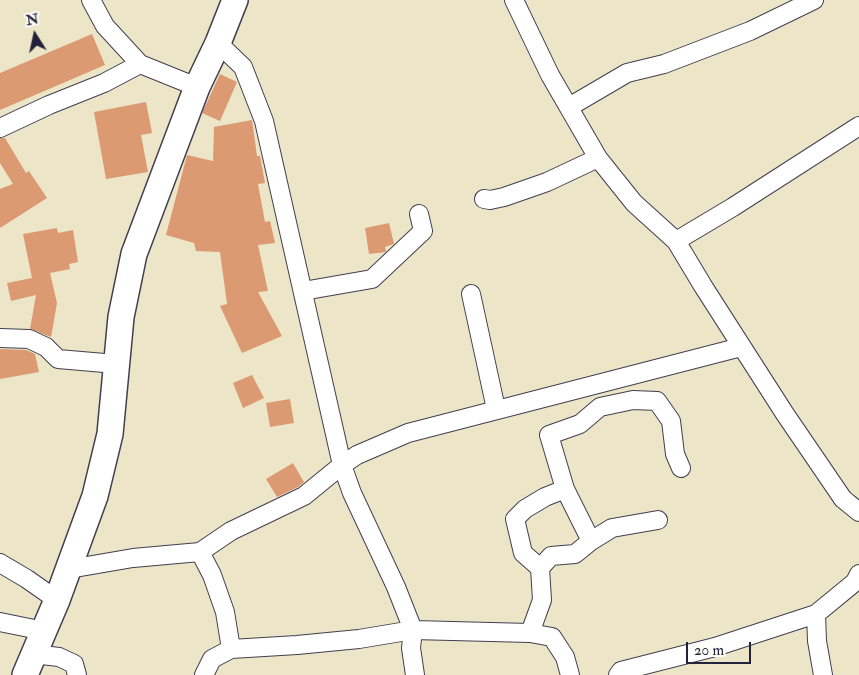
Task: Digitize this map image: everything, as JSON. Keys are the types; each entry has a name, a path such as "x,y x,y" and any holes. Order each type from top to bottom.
{"main road":[{"path":"29,665 57,600 95,496 110,434 121,317 134,254 197,87 218,44 235,0"}],"street":[{"path":"91,0 105,26 140,64 197,87"},
{"path":"514,0 550,75 598,158 634,203 676,241 741,347 842,499 859,512"},
{"path":"569,107 627,73 664,64 750,32 814,0"},
{"path":"218,44 243,67 264,121 342,465 352,493 396,587 413,630 411,648 415,675"},
{"path":"0,128 140,64"},
{"path":"676,241 733,207 859,126"},
{"path":"484,199 490,200 504,197 547,182 598,158"},
{"path":"303,291 372,279 423,232 419,214"},
{"path":"471,294 496,409"},
{"path":"0,338 29,339 46,347 58,359 116,364"},
{"path":"69,568 133,558 200,552 231,531 304,496 357,455 408,432 741,347"},
{"path":"591,541 565,489 549,435 580,424 600,407 633,400 657,400 671,421 676,454 681,468"},
{"path":"530,633 542,600 540,568 523,552 515,519 525,509 545,497 565,489"},
{"path":"540,568 551,556 575,554 612,528 658,520"},
{"path":"200,552 212,575 225,612 230,650"},
{"path":"0,563 57,600"},
{"path":"618,675 621,672 715,646 816,614 855,582 859,574"},
{"path":"816,614 817,640 823,675"},
{"path":"0,622 44,631"},
{"path":"204,675 212,659 230,650 350,640 413,630 530,633 552,638 565,657 570,675"},
{"path":"29,665 59,658 74,664 76,675"}],"building":[{"path":"92,34 105,65 0,110 0,73"},
{"path":"220,74 237,82 220,121 202,113"},
{"path":"146,102 152,133 141,135 148,172 106,179 94,112"},
{"path":"252,120 257,156 260,156 265,183 258,184 265,222 270,221 275,243 258,245 268,291 258,292 282,336 242,353 220,306 227,304 220,252 196,251 194,243 166,235 187,155 213,161 214,127"},
{"path":"0,138 5,138 26,173 29,171 47,198 0,228 0,189 13,184 0,163"},
{"path":"389,223 394,244 385,247 386,252 369,254 365,228"},
{"path":"57,228 58,233 73,230 78,262 69,264 70,269 50,273 57,303 51,337 30,329 36,295 11,301 7,283 32,278 23,234"},
{"path":"0,349 26,350 35,354 39,372 0,379"},
{"path":"252,375 264,398 243,408 233,383"},
{"path":"290,399 294,423 270,427 266,403"},
{"path":"293,463 304,482 277,497 266,479"}]}
